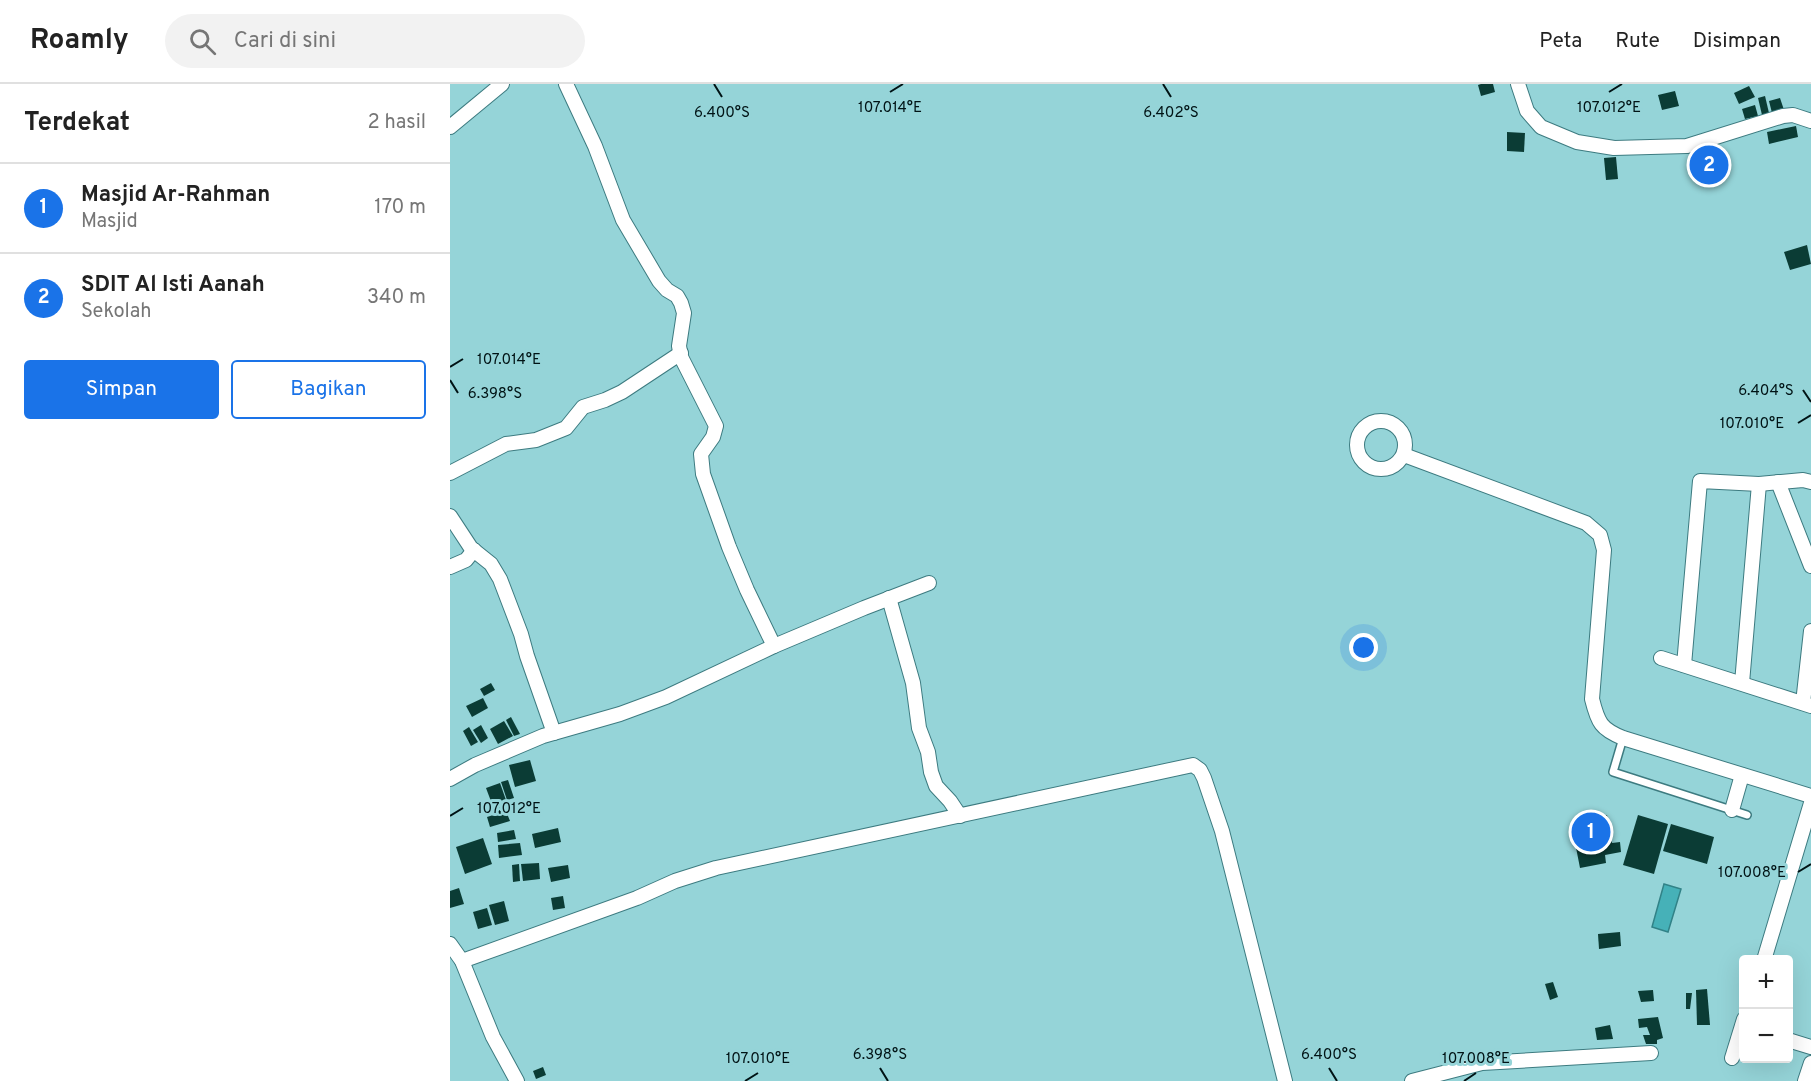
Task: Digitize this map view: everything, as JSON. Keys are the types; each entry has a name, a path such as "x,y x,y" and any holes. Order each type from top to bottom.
{"street":[{"path":"450,126 502,84"},
{"path":"566,84 595,146 623,220 658,281 681,303 684,327 679,346 716,426 713,437 701,453 703,474 738,570 774,646"},
{"path":"1518,84 1527,111 1541,127 1577,142 1614,148 1687,146 1783,116 1793,115 1811,121"},
{"path":"450,473 506,444 536,440 566,428 582,407 622,392 681,353"},
{"path":"1404,454 1586,523 1600,535 1604,550 1592,699 1597,719 1607,731 1623,738 1811,796"},
{"path":"1684,665 1700,482 1758,484 1803,480 1811,482"},
{"path":"1778,482 1811,566"},
{"path":"1742,684 1758,484"},
{"path":"450,516 474,550 491,564 500,579 554,733"},
{"path":"450,567 466,560 474,550"},
{"path":"450,779 475,765 554,733 636,708 710,677 774,646 929,583"},
{"path":"889,598 913,683 920,728 936,786 960,816"},
{"path":"1662,658 1807,704 1811,631"},
{"path":"462,961 637,898 675,881 716,868 1193,765 1200,770 1222,831 1285,1081"},
{"path":"1732,810 1742,775"},
{"path":"1765,955 1811,803"},
{"path":"450,944 462,961 493,1037 517,1081"},
{"path":"1732,1058 1739,1036"},
{"path":"1793,1042 1811,1047"},
{"path":"1412,1081 1482,1063 1651,1053"},
{"path":"1805,1081 1811,1063"}],"lane":[{"path":"1623,738 1613,772 1747,815"}],"water":[{"path":"1664,884 1681,889 1668,932 1652,927"}],"building":[{"path":"1493,84 1495,92 1481,96 1478,85"},
{"path":"1749,86 1755,97 1739,104 1734,93"},
{"path":"1675,91 1679,106 1662,110 1658,95"},
{"path":"1765,96 1769,113 1762,115 1758,98"},
{"path":"1780,98 1784,110 1772,113 1769,101"},
{"path":"1755,105 1758,116 1745,119 1742,109"},
{"path":"1796,126 1798,137 1769,144 1767,132"},
{"path":"1507,132 1525,133 1524,152 1507,151"},
{"path":"1616,157 1618,179 1606,180 1604,158"},
{"path":"1807,245 1811,264 1790,270 1784,252"},
{"path":"491,683 495,690 484,696 480,689"},
{"path":"483,698 488,708 472,717 466,706"},
{"path":"511,717 520,734 514,736 506,720"},
{"path":"504,721 513,736 498,744 490,729"},
{"path":"481,725 488,738 481,743 473,730"},
{"path":"469,727 478,742 471,746 463,731"},
{"path":"530,760 536,781 515,787 509,765"},
{"path":"508,780 514,798 507,800 501,782"},
{"path":"500,783 506,800 492,804 486,788"},
{"path":"505,802 508,810 493,814 491,806"},
{"path":"506,811 510,821 490,827 487,817"},
{"path":"1607,815 1612,843 1620,842 1621,852 1605,855 1606,863 1580,868 1571,822"},
{"path":"1638,815 1668,824 1654,874 1623,865"},
{"path":"1671,824 1714,837 1707,864 1663,851"},
{"path":"558,828 561,842 535,848 532,834"},
{"path":"514,830 516,839 498,842 497,833"},
{"path":"483,838 492,864 465,874 456,847"},
{"path":"520,843 522,855 499,858 498,845"},
{"path":"539,863 540,879 523,881 521,864"},
{"path":"519,864 520,881 513,882 512,865"},
{"path":"568,865 570,878 551,882 548,868"},
{"path":"459,888 464,904 450,908 450,891"},
{"path":"563,896 565,908 553,910 551,898"},
{"path":"504,901 509,921 495,925 489,905"},
{"path":"487,908 492,925 478,929 473,912"},
{"path":"1620,932 1621,946 1599,949 1598,934"},
{"path":"1553,982 1558,997 1550,1000 1545,984"},
{"path":"1707,989 1710,1025 1697,1025 1696,990"},
{"path":"1653,990 1654,1001 1641,1002 1638,991"},
{"path":"1686,993 1692,993 1690,1009 1686,1009"},
{"path":"1658,1017 1663,1038 1657,1040 1657,1044 1646,1044 1643,1035 1650,1035 1647,1027 1639,1028 1638,1019"},
{"path":"1610,1025 1613,1039 1597,1040 1595,1028"},
{"path":"543,1067 546,1075 536,1079 533,1071"}],"place":[{"name":"SDIT Al Isti Aanah","path":"1709,165"},
{"name":"Masjid Ar-Rahman","path":"1591,832"}]}
